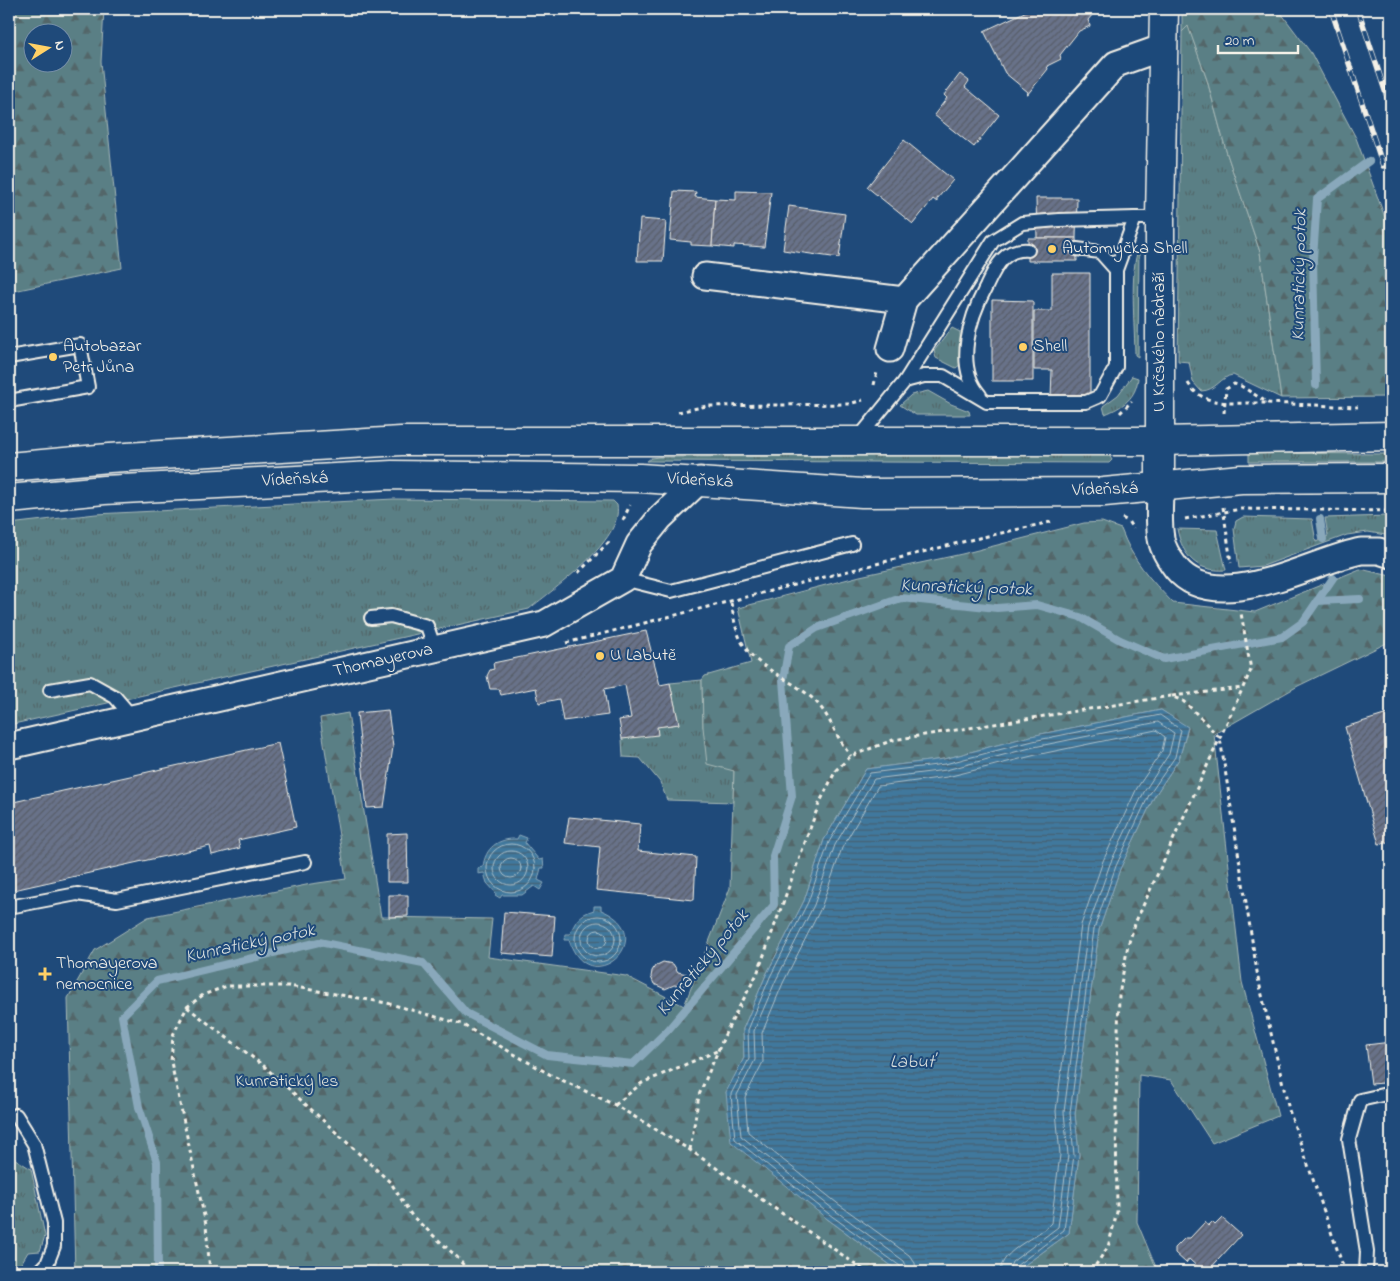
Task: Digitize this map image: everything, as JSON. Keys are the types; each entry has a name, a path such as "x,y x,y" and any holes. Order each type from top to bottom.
{"main road":[{"name":"U Krčského nádraží","path":"1160,488 1160,441 1147,218 1164,47 1164,9"},
{"name":"Vídeňská","path":"9,468 110,458 401,441 1160,441 1391,436"},
{"name":"Vídeňská","path":"9,500 104,490 392,476 700,480 862,493 1091,492 1160,488 1241,479 1391,478"}],"street":[{"path":"890,350 904,300 1116,64 1164,47"},
{"path":"705,276 904,300"},
{"path":"623,579 639,544 660,518 700,480"},
{"path":"1160,488 1161,539 1171,562 1182,575 1192,581 1210,587 1256,584 1361,551 1379,551 1391,555"},
{"name":"Thomayerova","path":"9,746 544,624 623,579"}],"lane":[{"path":"905,381 924,376 943,376 987,402 1086,402 1100,396 1116,367 1116,270 1147,218"},
{"path":"856,441 905,381 993,241 1022,223 1059,220 1147,218"},
{"path":"987,402 973,387 968,373 968,332 971,318 998,262 1006,254 1019,249 1028,250"},
{"path":"1076,249 1100,252 1116,270"},
{"path":"9,356 80,345 88,387 9,401"},
{"path":"623,579 671,591 852,544"},
{"path":"371,618 391,616 427,626 435,649"},
{"path":"50,690 90,683 115,696 133,718"},
{"path":"9,907 77,894 117,900 305,862"},
{"path":"1366,1272 1367,1252 1349,1139 1360,1100 1391,1093"},
{"path":"16,1115 34,1144 54,1223 54,1246 47,1264 39,1272"}],"path":[{"path":"1185,379 1192,392 1211,401 1363,408"},
{"path":"1224,401 1226,389 1234,384 1241,386 1268,403"},
{"path":"619,527 634,497"},
{"path":"1178,520 1241,509 1391,511"},
{"path":"1224,512 1232,570"},
{"path":"1117,516 1128,521"},
{"path":"844,573 970,540 1064,519"},
{"path":"575,576 616,534"},
{"path":"731,602 738,634 755,660 792,683 818,704 832,725 841,745 851,756"},
{"path":"1090,1272 1108,1247 1117,1212 1119,996 1128,945 1136,921 1252,670 1240,611"},
{"path":"690,1150 699,1095 717,1050 757,974 819,804 836,770 851,756 894,740 1171,696 1243,688"},
{"path":"1171,696 1192,709 1220,738 1260,987 1289,1110 1345,1272"},
{"path":"210,1272 206,1225 171,1062 173,1035 187,1008 203,995 227,986 290,986 387,1002 461,1024 552,1075 615,1105 690,1150 866,1272"},
{"path":"187,1008 265,1067 391,1183 412,1216 457,1257 469,1272"},
{"path":"615,1105 642,1083 717,1050"}],"green space":[{"path":"9,9 104,9 101,62 122,268 9,292"},
{"path":"1182,9 1278,9 1311,53 1356,138 1391,234 1391,397 1281,398 1260,252 1227,154 1207,80 1188,26 1182,32"},
{"path":"1188,25 1207,80 1227,154 1260,252 1281,398 1233,375 1225,378 1211,389 1201,391 1193,382 1189,362 1178,361 1182,32"},
{"path":"1139,249 1138,357 1135,355 1133,284 1136,257"},
{"path":"952,328 960,332 961,364 956,368 936,358 934,351"},
{"path":"1132,376 1138,378 1137,385 1128,401 1105,414 1103,406 1118,395"},
{"path":"928,391 951,404 969,411 970,415 916,415 900,405 911,395"},
{"path":"1249,453 1391,454 1391,462 1249,462"},
{"path":"1109,455 1112,460 1109,463 647,461 651,458 659,457"},
{"path":"394,499 613,501 617,505 616,519 610,533 599,548 570,576 529,609 9,725 9,524 96,514"},
{"path":"1387,516 1391,520 1391,536 1368,532 1347,535 1263,566 1239,568 1234,529 1236,521 1243,517 1312,519 1316,542 1328,536 1325,518"},
{"name":"Kunratický les","path":"1102,522 1121,529 1142,569 1173,603 1255,612 1360,569 1391,576 1391,641 1298,686 1214,734 1242,982 1278,1116 1212,1143 1171,1080 1139,1075 1137,1222 1158,1272 1015,1272 1069,1233 1079,1155 1075,1114 1099,930 1120,869 1154,797 1179,759 1188,728 1161,710 1031,736 944,759 866,769 824,840 804,901 766,975 743,1029 744,1058 726,1093 826,1218 900,1272 75,1272 68,998 95,950 148,917 311,884 346,879 320,718 348,713 381,917 492,919 488,957 626,976 684,1006 730,888 734,771 707,764 703,727 702,680 705,676 751,663 738,608 860,576 962,554 1084,523"},
{"path":"1177,529 1217,530 1226,570 1207,568 1193,561 1183,548"},
{"path":"702,680 703,727 734,771 733,802 667,800 660,782 640,758 623,757 622,739 657,727 679,724 670,683"},
{"path":"9,1155 31,1169 45,1236 40,1251 28,1252 16,1272 9,1272"}],"water":[{"name":"Labuť","path":"1161,710 1188,727 1179,759 1154,797 1120,869 1099,930 1075,1114 1079,1155 1069,1233 1015,1272 900,1272 826,1218 731,1142 726,1092 744,1058 743,1029 766,975 804,901 824,840 866,769 944,759 1031,736"},
{"path":"519,835 527,838 525,843 539,860 543,859 544,868 541,868 538,880 544,883 540,890 534,886 522,895 502,895 500,898 495,895 496,893 487,883 484,873 478,874 478,868 483,867 486,854 498,842 517,839"},
{"path":"594,906 601,906 601,910 619,921 625,934 624,947 616,958 605,965 591,966 579,958 569,940 564,940 565,934 570,934 579,919 594,910"}],"building":[{"path":"1031,9 1097,9 1088,20 1090,26 1079,31 1060,55 1061,59 1047,66 1048,69 1027,95 1028,92 1005,73 984,31"},
{"path":"960,74 969,81 965,87 999,115 974,147 934,115 947,98 944,95"},
{"path":"904,140 953,180 937,199 937,202 933,199 913,224 867,187"},
{"path":"674,191 696,192 695,197 715,199 712,246 691,245 691,242 670,240"},
{"path":"736,191 771,192 764,247 734,245 734,248 712,246 715,199 736,200"},
{"path":"1036,198 1077,198 1076,238 1037,238"},
{"path":"789,206 845,214 839,258 783,250"},
{"path":"640,219 666,221 663,261 637,261"},
{"name":"Automyčka Shell","path":"1028,238 1076,238 1077,261 1028,261"},
{"path":"1052,273 1090,273 1090,397 1051,397 1052,370 1034,370 1034,311 1052,311"},
{"path":"992,300 1033,301 1033,381 992,381"},
{"path":"646,631 660,685 670,683 679,724 657,727 658,735 622,739 619,720 631,718 625,685 604,689 608,715 563,721 559,699 539,703 536,688 501,695 499,689 490,689 487,676 490,670 494,669 493,663"},
{"path":"388,710 393,747 384,807 367,808 357,713"},
{"path":"1391,713 1391,841 1379,844 1345,727"},
{"path":"278,743 296,827 238,840 240,848 212,855 210,846 9,891 9,803"},
{"path":"569,817 640,824 638,851 696,857 694,900 596,890 600,847 565,843"},
{"path":"407,833 408,882 387,882 387,834"},
{"path":"389,895 408,895 408,916 389,917"},
{"path":"504,912 555,916 552,957 501,953"},
{"path":"663,962 673,964 678,972 687,974 685,986 674,985 665,989 654,984 651,977 652,971 655,966"},
{"path":"1391,1042 1391,1074 1383,1074 1384,1083 1371,1084 1366,1045"},
{"path":"1222,1218 1241,1235 1207,1272 1203,1272 1189,1259 1186,1263 1175,1253 1175,1248 1185,1238 1190,1238 1205,1222 1208,1226 1212,1222 1215,1225"}],"waterway":[{"name":"Kunratický potok","path":"1316,385 1313,259 1317,199 1369,161"},
{"name":"Kunratický potok","path":"1320,519 1323,539"},
{"name":"Kunratický potok","path":"158,1272 157,1162 139,1107 122,1016 157,981 319,942 423,963 466,1013 547,1055 633,1064 668,1030 774,905 773,856 792,796 783,680 789,646 817,628 901,598 997,608 1037,605 1080,617 1120,640 1164,659 1282,637 1303,622 1333,578"},
{"path":"1317,601 1360,599"}],"railway":[{"path":"1331,9 1383,166"},
{"path":"1358,9 1391,109"}],"place":[{"name":"Automyčka Shell","path":"1052,249"},
{"name":"Shell","path":"1023,347"},
{"name":"Autobazar Petr Jůna","path":"53,357"},
{"name":"U Labutě","path":"600,656"},
{"name":"Thomayerova nemocnice","path":"45,974"}]}
